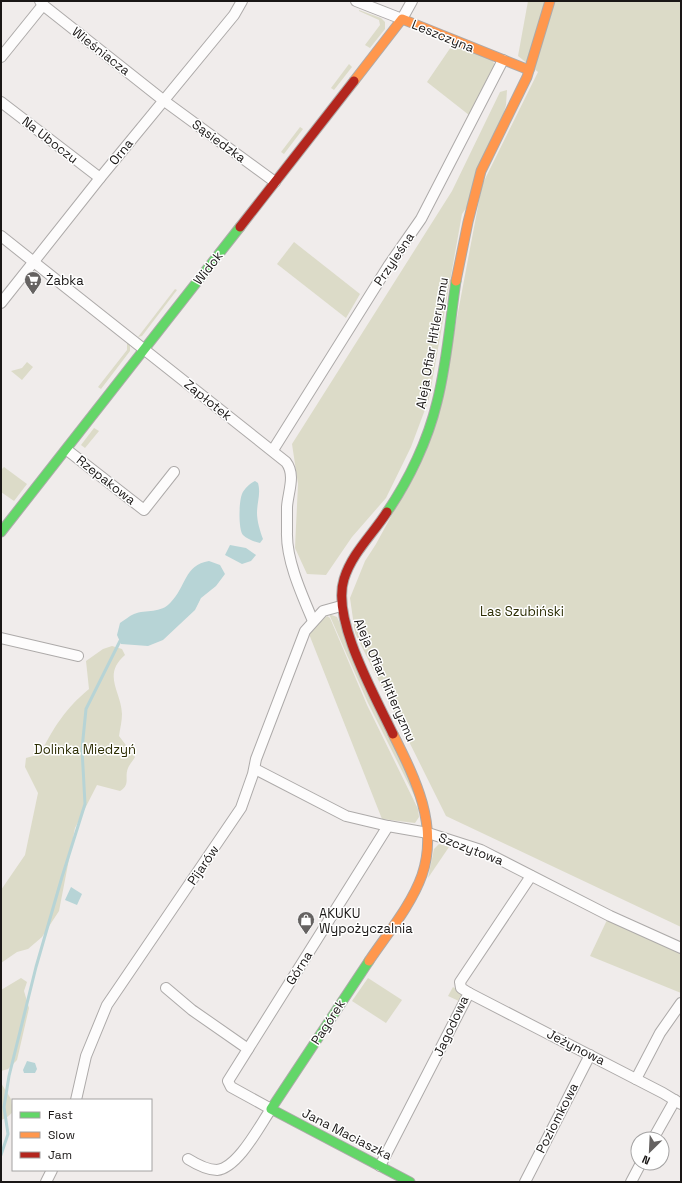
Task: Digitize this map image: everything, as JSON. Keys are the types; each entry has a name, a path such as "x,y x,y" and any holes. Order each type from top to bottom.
{"street":[{"name":"Orna","path":"1,303 163,100 234,15 242,1"},
{"name":"Leszczyna","path":"356,1 529,70"},
{"name":"Widok","path":"1,532 67,450 402,19 412,1"},
{"name":"Aleja Ofiar Hitleryzmu","path":"428,833 427,817 421,793 364,672 346,628 341,606 343,582 350,565 390,508 402,488 434,415 440,386 460,253 477,184 487,156 529,70 550,1"},
{"name":"Wieśniacza","path":"42,3 163,100"},
{"path":"1,57 42,3"},
{"name":"Przyleśna","path":"273,450 389,265 427,209 503,60"},
{"name":"Sąsiedzka","path":"163,100 275,182"},
{"name":"Na Uboczu","path":"1,102 100,178"},
{"name":"Zapłotek","path":"1,236 283,459 290,468 291,483 287,506 287,541 298,584 313,621"},
{"name":"Rzepakowa","path":"67,450 144,510 174,472"},
{"path":"313,621 323,611 341,606"},
{"name":"Pijarów","path":"76,1099 86,1056 107,1006 238,812 254,769 256,759 305,631 313,621"},
{"path":"1,638 78,656"},
{"name":"Szczytowa","path":"254,769 346,816 388,826 428,833 481,850 610,916 681,948"},
{"name":"Górna","path":"271,1109 231,1087 227,1083 388,826"},
{"name":"Pagórek","path":"188,1159 212,1169 224,1168 246,1147 414,892 424,866 428,833"},
{"name":"Jagodowa","path":"380,1166 469,993 460,986 461,978 531,876"},
{"path":"166,988 187,1006 248,1049"},
{"name":"Jeżynowa","path":"469,993 678,1102"},
{"path":"636,1079 660,1032 681,1002"},
{"name":"Poziomkowa","path":"525,1182 590,1055"},
{"path":"658,1131 678,1102"},
{"name":"Jana Maciaszka","path":"271,1109 410,1182"},
{"path":"46,1182 52,1171"},
{"path":"633,1181 637,1171"}],"green space":[{"name":"Las Szubiński","path":"528,1 681,1 681,927 446,816 355,633 350,598 365,561 412,478 439,413 482,185 462,214 429,399 411,447 386,498 352,537 326,575 307,574 295,548 298,484 292,444 452,191 500,92 507,90 506,105 483,183 538,72 518,56"},
{"path":"359,10 381,18 385,22 385,29 370,48 365,45 380,25 379,20"},
{"path":"453,44 492,60 495,65 494,72 491,71 469,115 427,82"},
{"path":"349,64 352,67 334,90 331,88"},
{"path":"300,127 303,129 284,154 281,152"},
{"path":"294,242 360,294 346,318 277,264"},
{"path":"175,289 177,290 142,336 138,337"},
{"path":"127,343 130,345 130,351 101,389 98,387 127,350"},
{"path":"27,362 33,367 22,380 11,371 22,368"},
{"path":"94,428 99,431 85,448 81,445"},
{"path":"4,467 27,484 14,501 1,492 1,470"},
{"path":"329,614 337,617 400,757 421,809 368,703"},
{"path":"327,616 330,618 367,705 418,809 419,817 415,823 382,819 309,634 307,634"},
{"name":"Dolinka Miedzyń","path":"112,646 122,649 125,655 118,662 114,676 114,683 122,714 119,736 135,757 128,768 125,786 120,791 97,785 75,828 59,911 42,937 28,949 17,952 1,963 1,890 25,855 38,793 25,767 26,758 40,754 50,735 67,711 89,689 86,661 103,649"},
{"path":"439,844 449,847 428,878 434,849"},
{"path":"607,920 681,954 681,993 590,956"},
{"path":"21,978 27,982 24,991 29,1008 17,1060 8,1069 1,1071 1,990"},
{"path":"368,978 402,1000 386,1023 352,1001"},
{"path":"453,987 461,993 461,1002 448,996"},
{"path":"1,1083 11,1099 12,1113 1,1120"}],"water":[{"path":"255,481 258,483 259,487 257,516 263,539 260,543 243,535 240,527 242,494 247,486"},
{"path":"230,545 246,548 256,555 251,561 242,564 225,555"},
{"path":"209,561 220,565 225,574 216,586 201,598 195,610 163,640 148,646 121,644 117,635 120,623 134,614 158,610 167,606 176,596 190,572 201,563"},
{"path":"71,887 82,894 77,905 65,900"},
{"path":"27,1061 35,1063 37,1069 35,1073 24,1073 23,1070"}],"waterway":[{"path":"1,1155 8,1134 4,1107 9,1076 36,967 85,804 82,749 86,709 120,641"}],"traffic: fast":[{"path":"1,532 240,227"},
{"path":"387,512 403,487 417,459 433,416 443,372 456,281"},
{"path":"369,961 271,1109 410,1182"}],"traffic: slow":[{"path":"456,281 468,222 481,171 527,77 550,1"},
{"path":"354,81 402,19 529,70"},
{"path":"369,961 412,898 422,875 427,856 428,838 422,802 409,768 393,734"}],"traffic: jam":[{"path":"240,227 354,81"},
{"path":"387,512 352,561 344,579 342,596 344,615 349,636 366,679 393,734"}],"place":[{"name":"Żabka","path":"33,295"},
{"name":"AKUKU Wypożyczalnia","path":"306,935"}]}
